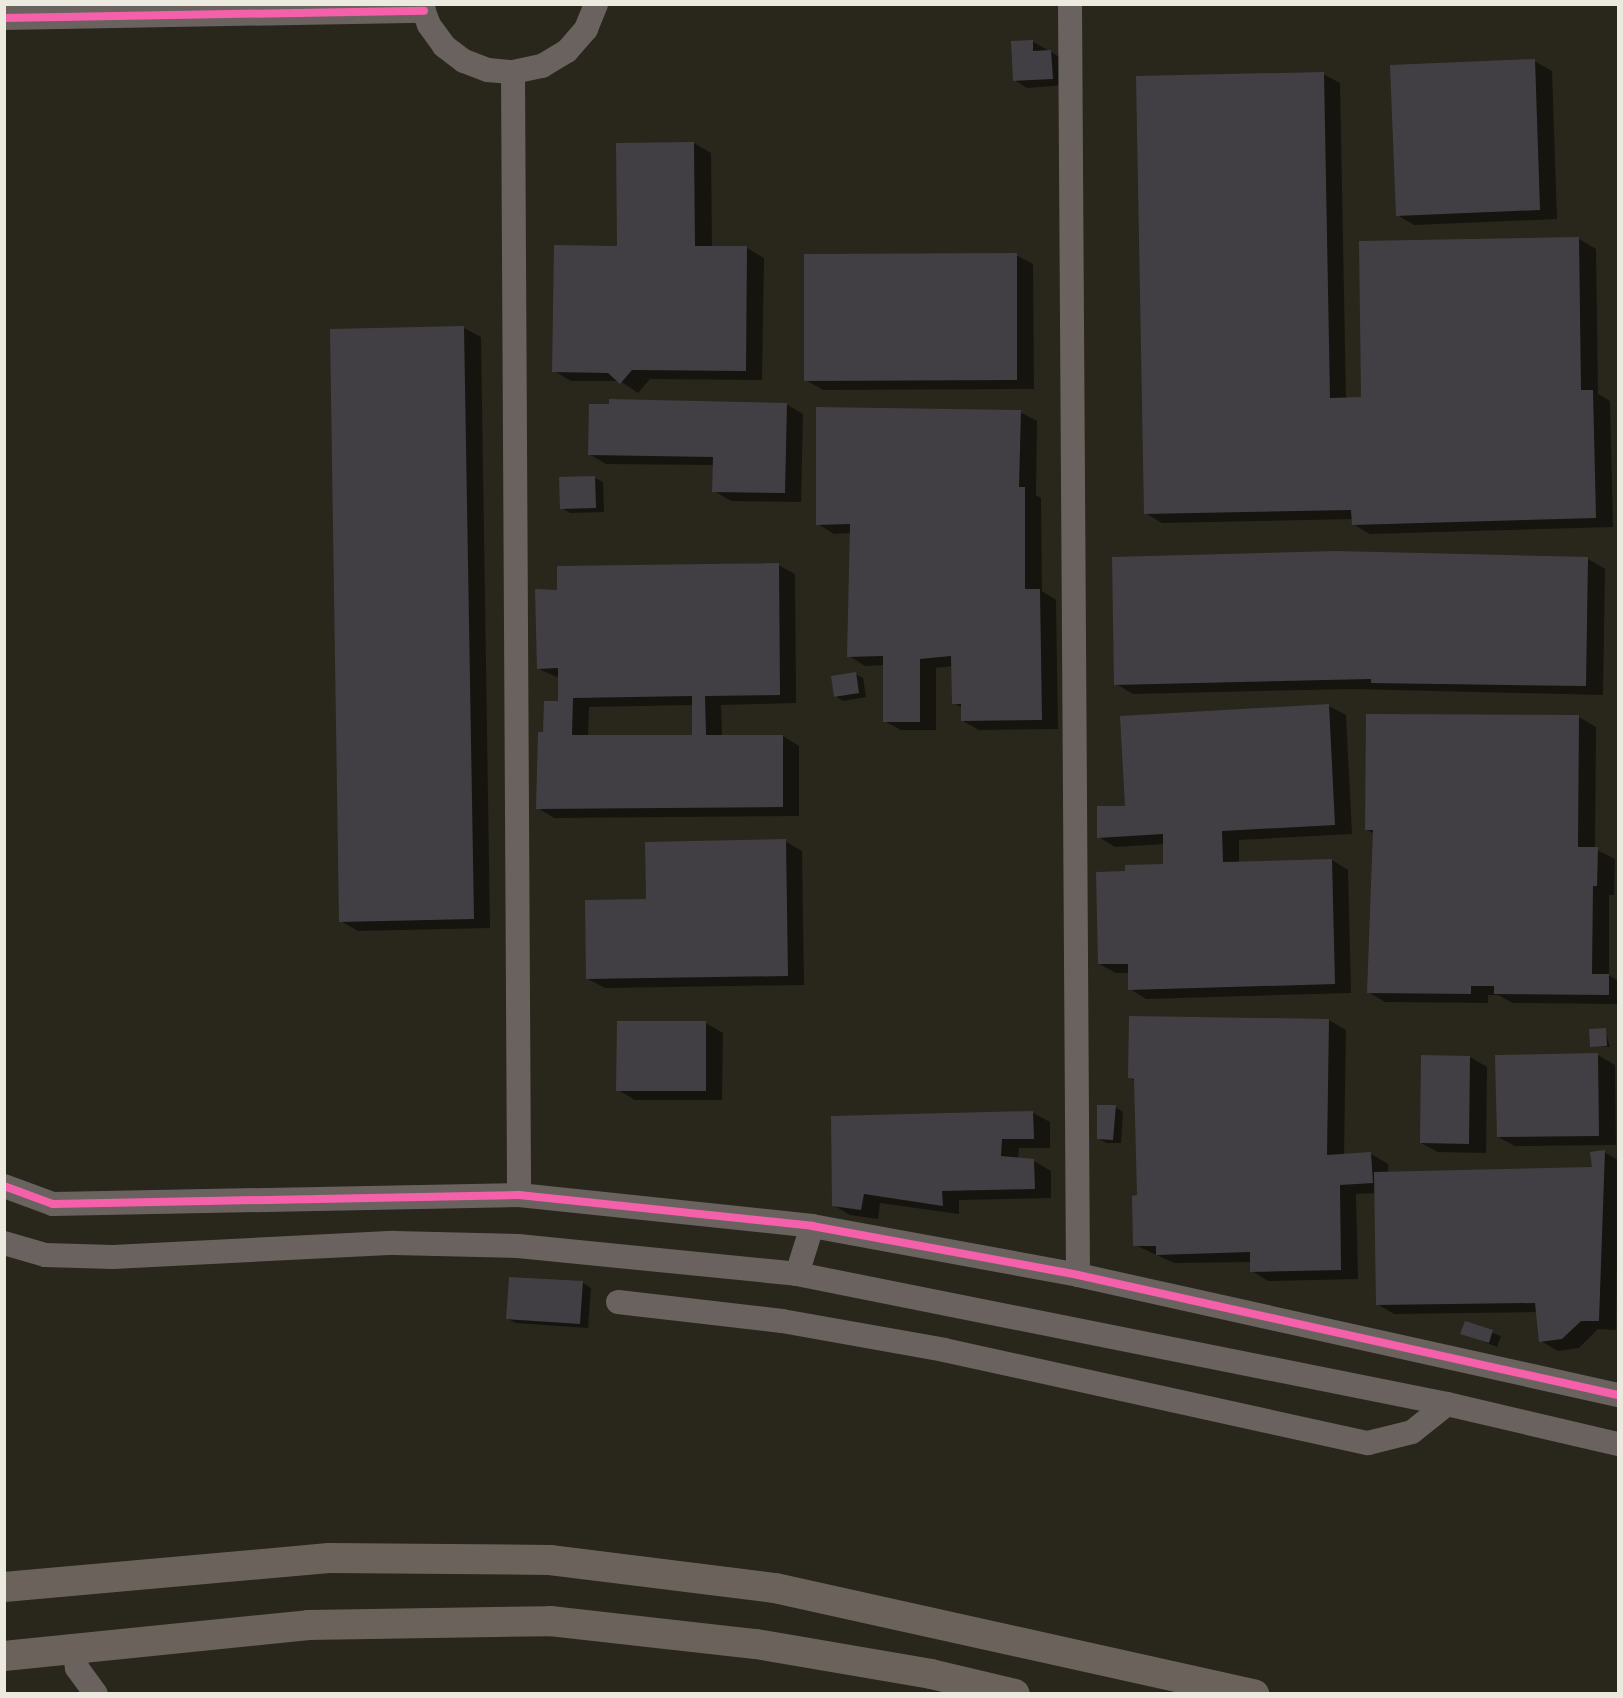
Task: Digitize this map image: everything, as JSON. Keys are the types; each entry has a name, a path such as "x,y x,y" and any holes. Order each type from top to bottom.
{"main road":[{"path":"4,1587 329,1558 550,1560 775,1588 1254,1694"},
{"path":"4,1566 104,1578"},
{"path":"4,1656 74,1647 308,1625 550,1621 756,1644 931,1674 1015,1694"}],"street":[{"path":"4,18 422,8 444,46 464,61 488,70 513,72 542,66 567,51 586,29 596,4"},
{"path":"1070,4 1078,1275"},
{"path":"513,72 519,1195"},
{"path":"4,1186 53,1204 519,1195 812,1226 1078,1275 1618,1395"},
{"path":"797,1274 812,1226"},
{"path":"4,1243 45,1255 113,1257 394,1243 518,1246 797,1274 1447,1404 1618,1444"},
{"path":"618,1302 782,1322 933,1347 1368,1443 1412,1432 1447,1404"},
{"path":"74,1647 77,1668 96,1694"}],"building":[{"path":"1033,40 1033,51 1051,50 1053,79 1013,81 1011,41"},
{"path":"1535,59 1540,210 1396,216 1390,65"},
{"path":"1324,72 1330,398 1361,397 1359,241 1579,237 1581,390 1593,390 1596,518 1352,525 1351,510 1144,514 1136,76"},
{"path":"694,142 695,246 747,246 746,371 632,370 620,384 608,373 552,372 554,245 617,246 616,143"},
{"path":"1017,253 1017,380 804,381 804,254"},
{"path":"464,326 474,919 339,922 330,329"},
{"path":"609,399 787,403 785,493 712,492 713,457 588,455 589,404 609,404"},
{"path":"816,407 1021,410 1019,487 1025,487 1025,589 1040,589 1042,720 961,721 961,704 952,704 951,656 920,659 920,722 883,722 883,656 847,657 850,524 816,525"},
{"path":"595,476 596,508 560,509 559,477"},
{"path":"1336,551 1588,557 1586,686 1371,683 1371,679 1114,685 1112,557"},
{"path":"779,563 780,695 705,696 706,735 783,735 783,807 536,809 538,732 543,732 544,701 558,701 558,668 537,669 535,589 557,590 557,566","holes":["692,696 692,735 572,735 573,698"]},
{"path":"856,672 859,693 834,697 831,676"},
{"path":"1329,704 1335,825 1222,831 1223,862 1332,859 1335,984 1128,990 1128,964 1098,964 1096,872 1125,871 1125,865 1163,864 1163,834 1097,838 1097,806 1125,806 1120,716"},
{"path":"1366,714 1579,715 1578,847 1598,847 1597,886 1593,886 1592,974 1609,974 1609,995 1494,994 1494,986 1471,986 1471,994 1367,993 1373,830 1365,830"},
{"path":"786,839 788,976 586,979 585,900 646,899 645,842"},
{"path":"1129,1016 1329,1019 1327,1155 1371,1152 1373,1183 1340,1185 1341,1270 1250,1272 1250,1252 1156,1255 1156,1246 1133,1246 1132,1196 1137,1195 1134,1079 1128,1078"},
{"path":"617,1021 706,1021 706,1091 616,1091"},
{"path":"1606,1028 1607,1046 1590,1047 1589,1029"},
{"path":"1598,1053 1599,1136 1497,1137 1495,1055"},
{"path":"1421,1055 1470,1056 1469,1144 1420,1143"},
{"path":"1097,1105 1116,1105 1113,1140 1097,1139"},
{"path":"1033,1111 1034,1139 1002,1139 1001,1156 1034,1159 1035,1189 942,1191 943,1206 864,1194 861,1210 832,1206 831,1116"},
{"path":"1605,1150 1599,1321 1581,1321 1562,1339 1539,1342 1535,1303 1376,1305 1374,1172 1592,1167 1590,1152"},
{"path":"509,1277 583,1281 580,1324 506,1319"},
{"path":"1465,1321 1493,1330 1489,1343 1460,1334"}],"cycle path":[{"path":"4,18 424,11"},
{"path":"4,1186 53,1204 519,1195 812,1226 1078,1275 1618,1395"}]}
